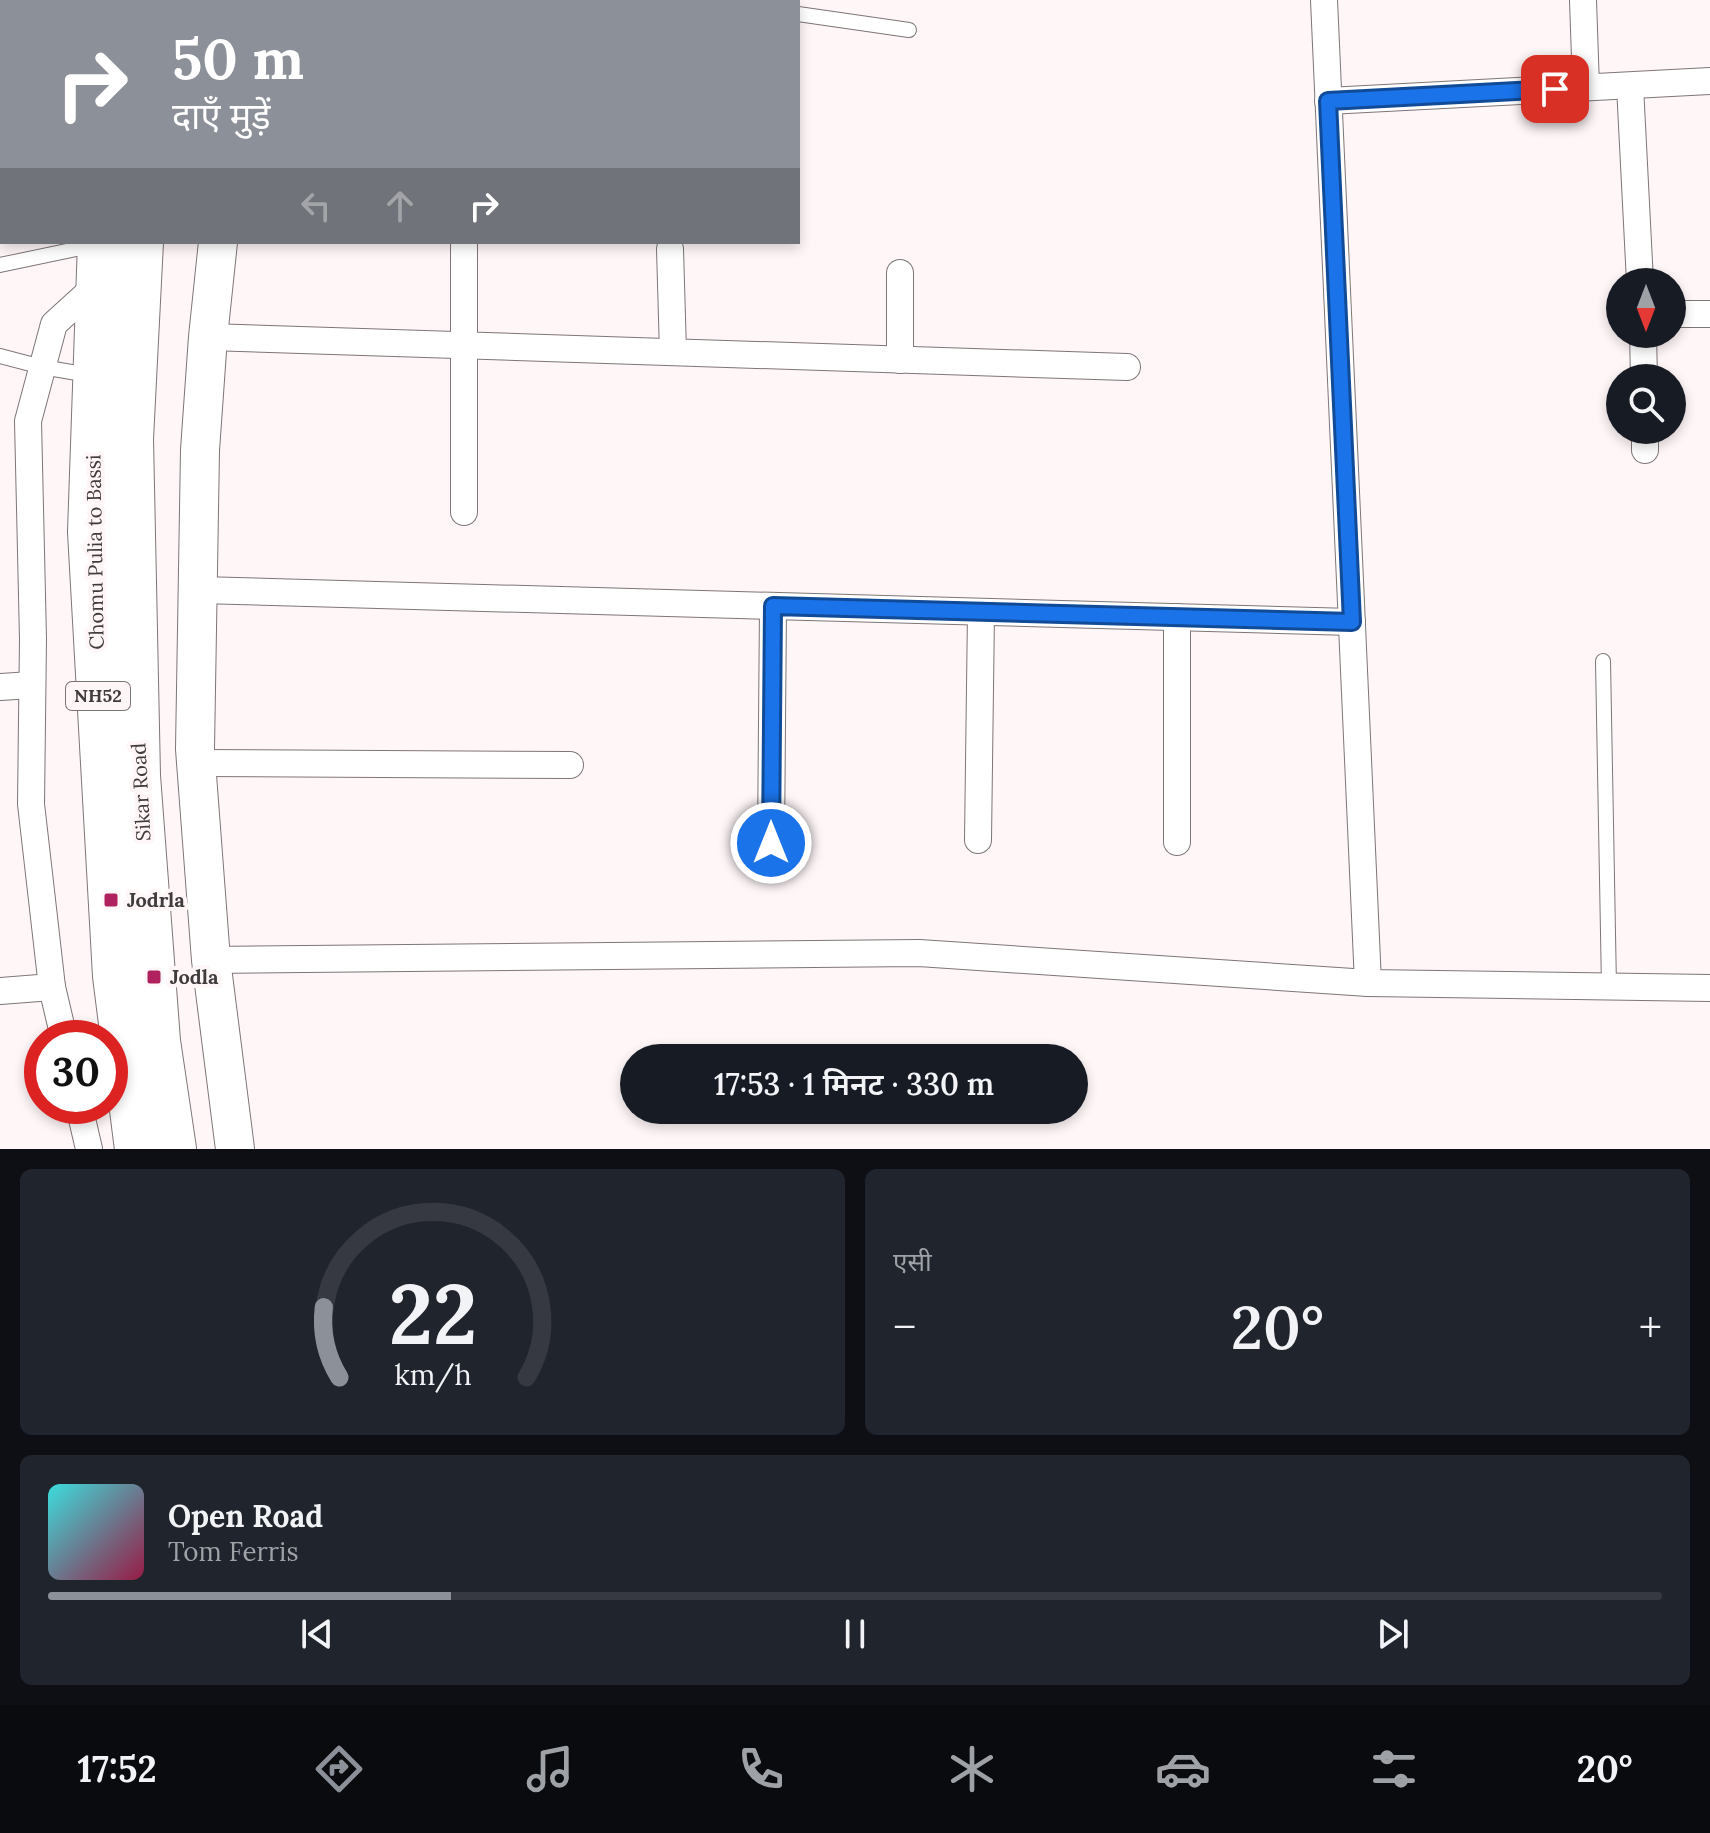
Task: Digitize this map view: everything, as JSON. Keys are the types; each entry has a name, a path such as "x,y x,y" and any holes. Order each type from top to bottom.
{"highway":[{"name":"Chomu Pulia to Bassi","path":"110,253 95,376 90,532 115,976 137,1149"},
{"name":"Sikar Road","path":"110,253 131,439 138,776 158,1041 174,1149"}],"main road":[{"path":"218,244 200,450 195,749 211,960 235,1149"}],"street":[{"path":"1324,0 1368,983"},
{"path":"1583,0 1586,87"},
{"path":"1328,101 1710,81"},
{"path":"1630,86 1639,268"},
{"path":"464,244 464,512"},
{"path":"670,249 673,352"},
{"path":"60,1020 52,987 31,804 28,421 54,324 110,253"},
{"path":"900,273 900,360"},
{"path":"1686,314 1710,314"},
{"path":"208,337 1127,367"},
{"path":"199,590 1352,622"},
{"path":"771,843 773,606"},
{"path":"978,840 981,612"},
{"path":"1177,617 1177,842"},
{"path":"0,687 32,685"},
{"path":"197,763 570,765"},
{"path":"211,960 919,953 1368,983 1710,988"},
{"path":"0,991 52,987"},
{"path":"83,1124 89,1149"}],"lane":[{"path":"800,14 909,30"},
{"path":"0,265 110,253"},
{"path":"0,356 95,376"},
{"path":"1603,661 1609,987"}],"place":[{"name":"Jodrla","path":"111,900"},
{"name":"Jodla","path":"154,977"}],"route":[{"path":"771,843 773,606 1352,622 1328,101 1555,89"}]}
